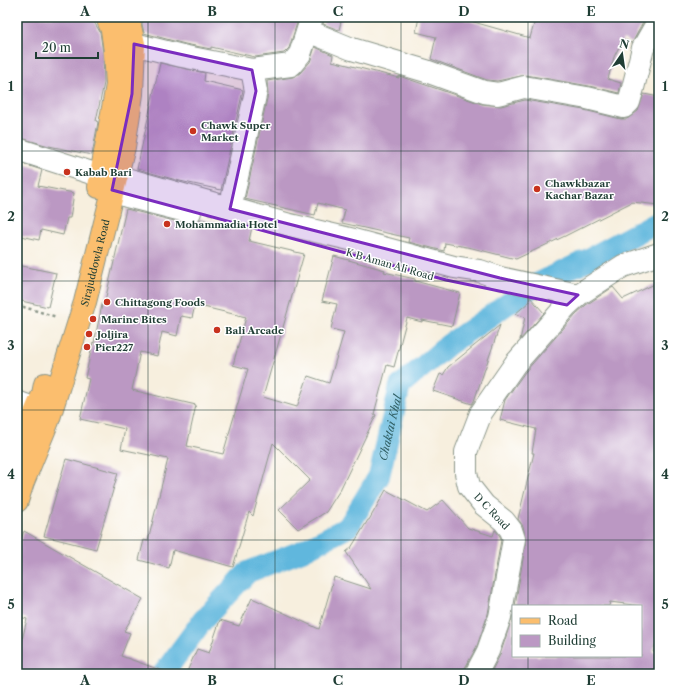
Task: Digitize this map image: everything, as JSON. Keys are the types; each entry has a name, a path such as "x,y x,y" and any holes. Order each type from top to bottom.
{"main road":[{"name":"Sirajuddowla Road","path":"107,17 112,30 125,48"},
{"name":"Sirajuddowla Road","path":"17,456 27,405 42,394 110,181 124,147 132,94 125,48 128,17"},
{"name":"Sirajuddowla Road","path":"17,501 23,482 48,421 85,302 110,181"}],"street":[{"path":"125,48 182,56 252,70 291,64 300,54 310,24 352,49 426,71 484,92 498,94 524,86 587,98 624,107 629,102 643,48 659,20"},
{"path":"230,209 256,91 252,70"},
{"path":"17,149 110,181"},
{"name":"K B Aman Ali Road","path":"110,181 230,209 450,273"},
{"name":"K B Aman Ali Road","path":"110,181 127,196 239,226 343,251 573,300"},
{"path":"573,300 623,266 659,254"},
{"name":"D C Road","path":"476,674 488,651 500,617 514,539 511,530 504,521 484,505 469,486 466,473 466,452 481,413 515,364 573,300"}],"path":[{"path":"17,305 58,317"}],"highlighted area":[{"path":"134,44 252,70 256,91 230,209 500,278 578,295 567,305 446,280 112,190 132,94"}],"building":[{"path":"22,17 91,17 100,32 103,53 104,83 96,121 98,122 92,155 49,146 17,137 17,33"},
{"path":"143,17 299,17 289,48 284,53 255,57 211,47 211,49 185,44 144,33 142,24"},
{"path":"324,17 342,17 339,30 323,24"},
{"path":"419,17 456,17 530,38 536,17 646,17 632,43 623,39 614,57 608,79 621,83 619,93 526,75 497,81 487,80 431,59 436,37 416,32"},
{"path":"315,47 333,55 332,61 399,78 399,76 482,104 501,106 525,100 627,119 638,111 644,94 659,97 659,205 632,202 516,259 445,243 444,251 408,242 409,238 342,223 345,210 318,203 315,215 245,199 268,94 267,81 293,77 300,73 310,62"},
{"name":"Chawk Super Market","path":"160,63 205,73 204,81 243,90 221,190 180,181 137,169"},
{"path":"17,162 42,170 38,186 74,193 70,218 67,218 63,235 41,230 39,240 17,235"},
{"path":"126,209 187,224 194,224 200,219 232,226 233,222 252,227 249,241 304,254 263,397 297,407 308,376 329,383 344,332 331,329 337,304 322,301 334,256 385,270 384,272 415,279 415,281 460,293 452,326 422,320 422,322 407,318 394,367 387,365 374,414 376,415 340,490 326,512 298,529 279,510 310,480 273,443 253,516 249,512 233,567 173,550 169,568 139,560 144,540 148,541 168,459 121,449 125,429 80,419 89,379 85,378 103,300 105,301","holes":["195,305 246,317 233,365 248,369 223,454 187,446 196,405 132,390 140,352 157,356 162,332 177,336 181,316 192,318"]},
{"path":"17,265 56,273 48,307 17,300"},
{"path":"659,282 659,632 653,652 659,653 659,674 490,674 500,655 512,618 512,657 642,657 642,605 610,602 609,605 515,605 526,541 523,526 518,519 534,453 532,453 536,429 500,420 505,400 525,372 576,314 586,305 613,287 623,299"},
{"path":"530,297 544,313 520,340 525,317 515,314 529,302"},
{"path":"500,325 472,404 433,391 440,374 443,375 448,367"},
{"path":"66,459 118,473 96,549 44,536"},
{"path":"386,490 427,512 443,500 468,528 493,536 495,530 500,536 501,540 488,614 477,646 465,668 464,674 186,674 197,649 209,653 220,620 239,626 252,598 319,629 334,577 371,589 346,552 351,548"},
{"path":"24,531 143,599 124,631 130,633 121,656 166,672 166,674 17,674 17,661 27,619 17,616 17,552"}],"waterway":[{"name":"Chaktai Khal","path":"163,674 203,620 248,572 302,551 348,527 379,476 400,386 448,345 535,285 587,260 659,221"}],"place":[{"name":"Chawk Super Market","path":"193,131"},
{"name":"Kabab Bari","path":"67,172"},
{"name":"Chawkbazar Kachar Bazar","path":"537,189"},
{"name":"Mohammadia Hotel","path":"167,224"},
{"name":"Chittagong Foods","path":"107,302"},
{"name":"Marine Bites","path":"93,319"},
{"name":"Bali Arcade","path":"217,330"},
{"name":"Joljira","path":"89,334"},
{"name":"Pier227","path":"87,347"}]}
